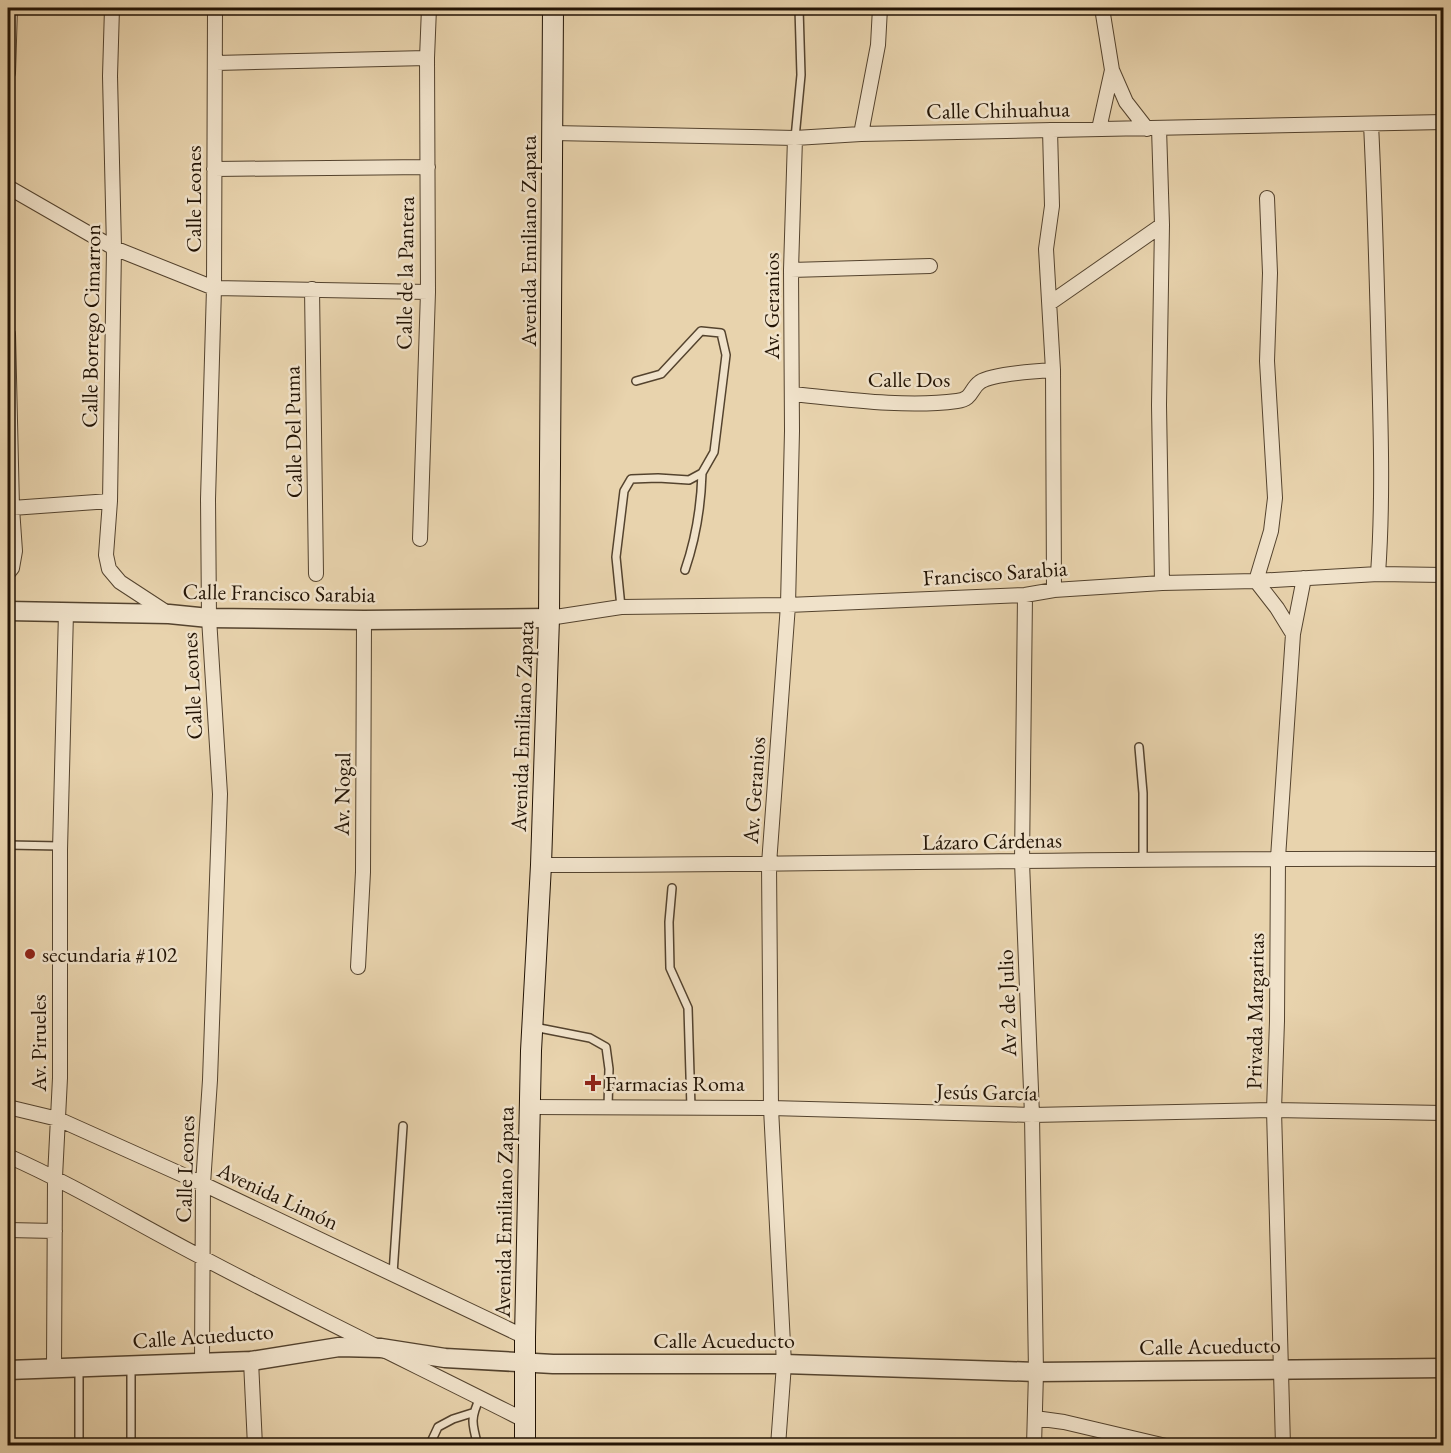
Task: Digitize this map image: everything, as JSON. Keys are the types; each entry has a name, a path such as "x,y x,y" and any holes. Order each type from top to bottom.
{"main road":[{"name":"Avenida Emiliano Zapata","path":"525,1446 525,1337 532,1026 542,865 549,618 553,8"}],"street":[{"path":"8,73 10,8"},
{"name":"Calle Borrego Cimarron","path":"112,8 110,76 114,248 110,501 106,555 109,569 120,582 169,614"},
{"name":"Calle Leones","path":"202,1362 203,1184 210,1080 220,794 209,618 208,499 214,288 216,63 214,8"},
{"name":"Calle de la Pantera","path":"420,539 428,292 427,58 429,8"},
{"path":"861,134 878,45 880,8"},
{"path":"1102,8 1112,70 1126,102 1153,129 1162,225 1159,405 1162,583"},
{"path":"216,63 427,58"},
{"path":"1099,129 1112,70"},
{"name":"Calle Chihuahua","path":"553,133 795,138 861,134 1443,122"},
{"path":"1371,124 1375,186 1380,416 1378,574"},
{"path":"1050,130 1052,206 1046,249 1053,370 1054,590"},
{"name":"Av. Geranios","path":"778,1446 784,1364 771,1108 770,864 788,605 792,394 791,270 795,138"},
{"path":"214,170 428,167"},
{"path":"8,187 114,248 214,288 428,292"},
{"path":"1267,198 1270,273 1267,361 1275,498 1271,531 1256,581 1293,634"},
{"path":"1050,303 1162,225"},
{"path":"791,270 930,266"},
{"name":"Calle Del Puma","path":"312,289 315,574"},
{"path":"8,334 15,551 12,568 8,573"},
{"name":"Calle Dos","path":"792,394 894,403 957,401 968,398 980,382 1015,373 1053,370"},
{"path":"12,508 110,501"},
{"name":"Francisco Sarabia","path":"549,618 621,607 788,605 1025,595 1054,590 1162,583 1256,581 1378,574 1443,575"},
{"name":"Privada Margaritas","path":"1283,1446 1274,1110 1278,858 1293,634 1304,578"},
{"name":"Av 2 de Julio","path":"1025,595 1022,862 1032,1115 1036,1372 1034,1446"},
{"name":"Calle Francisco Sarabia","path":"8,611 169,614 209,618 364,620 549,618"},
{"name":"Av. Pirueles","path":"54,1368 55,1177 60,1078 60,846 66,612"},
{"name":"Av. Nogal","path":"358,967 363,872 364,620"},
{"name":"Lázaro Cárdenas","path":"542,865 1278,858 1443,859"},
{"name":"Avenida Limón","path":"8,1107 58,1119 203,1184 525,1337"},
{"name":"Jesús García","path":"531,1107 771,1108 1032,1115 1274,1110 1443,1113"},
{"path":"8,1156 55,1177 204,1259 526,1421"},
{"path":"8,1230 55,1231"},
{"name":"Calle Acueducto","path":"8,1370 251,1361 339,1347 381,1348 445,1358 553,1365 784,1364 1036,1372 1443,1368"},
{"path":"251,1361 255,1446"},
{"path":"1035,1418 1064,1422 1166,1446"}],"lane":[{"path":"795,138 801,75 799,8"},
{"path":"636,381 661,374 701,331 721,333 726,355 714,452 702,473 702,497 694,542 685,570"},
{"path":"621,607 616,557 624,491 631,479 689,480 702,473"},
{"path":"1139,747 1143,793 1143,860"},
{"path":"8,845 60,846"},
{"path":"672,888 669,922 670,968 688,1008 691,1108"},
{"path":"532,1026 591,1038 606,1047 609,1069 608,1107"},
{"path":"393,1274 403,1126"},
{"path":"130,1446 131,1365"},
{"path":"79,1367 79,1446"},
{"path":"478,1446 472,1424 472,1413 480,1398"},
{"path":"431,1442 438,1427 472,1413"}],"place":[{"name":"secundaria #102","path":"30,954"},
{"name":"Farmacias Roma","path":"593,1083"}]}
